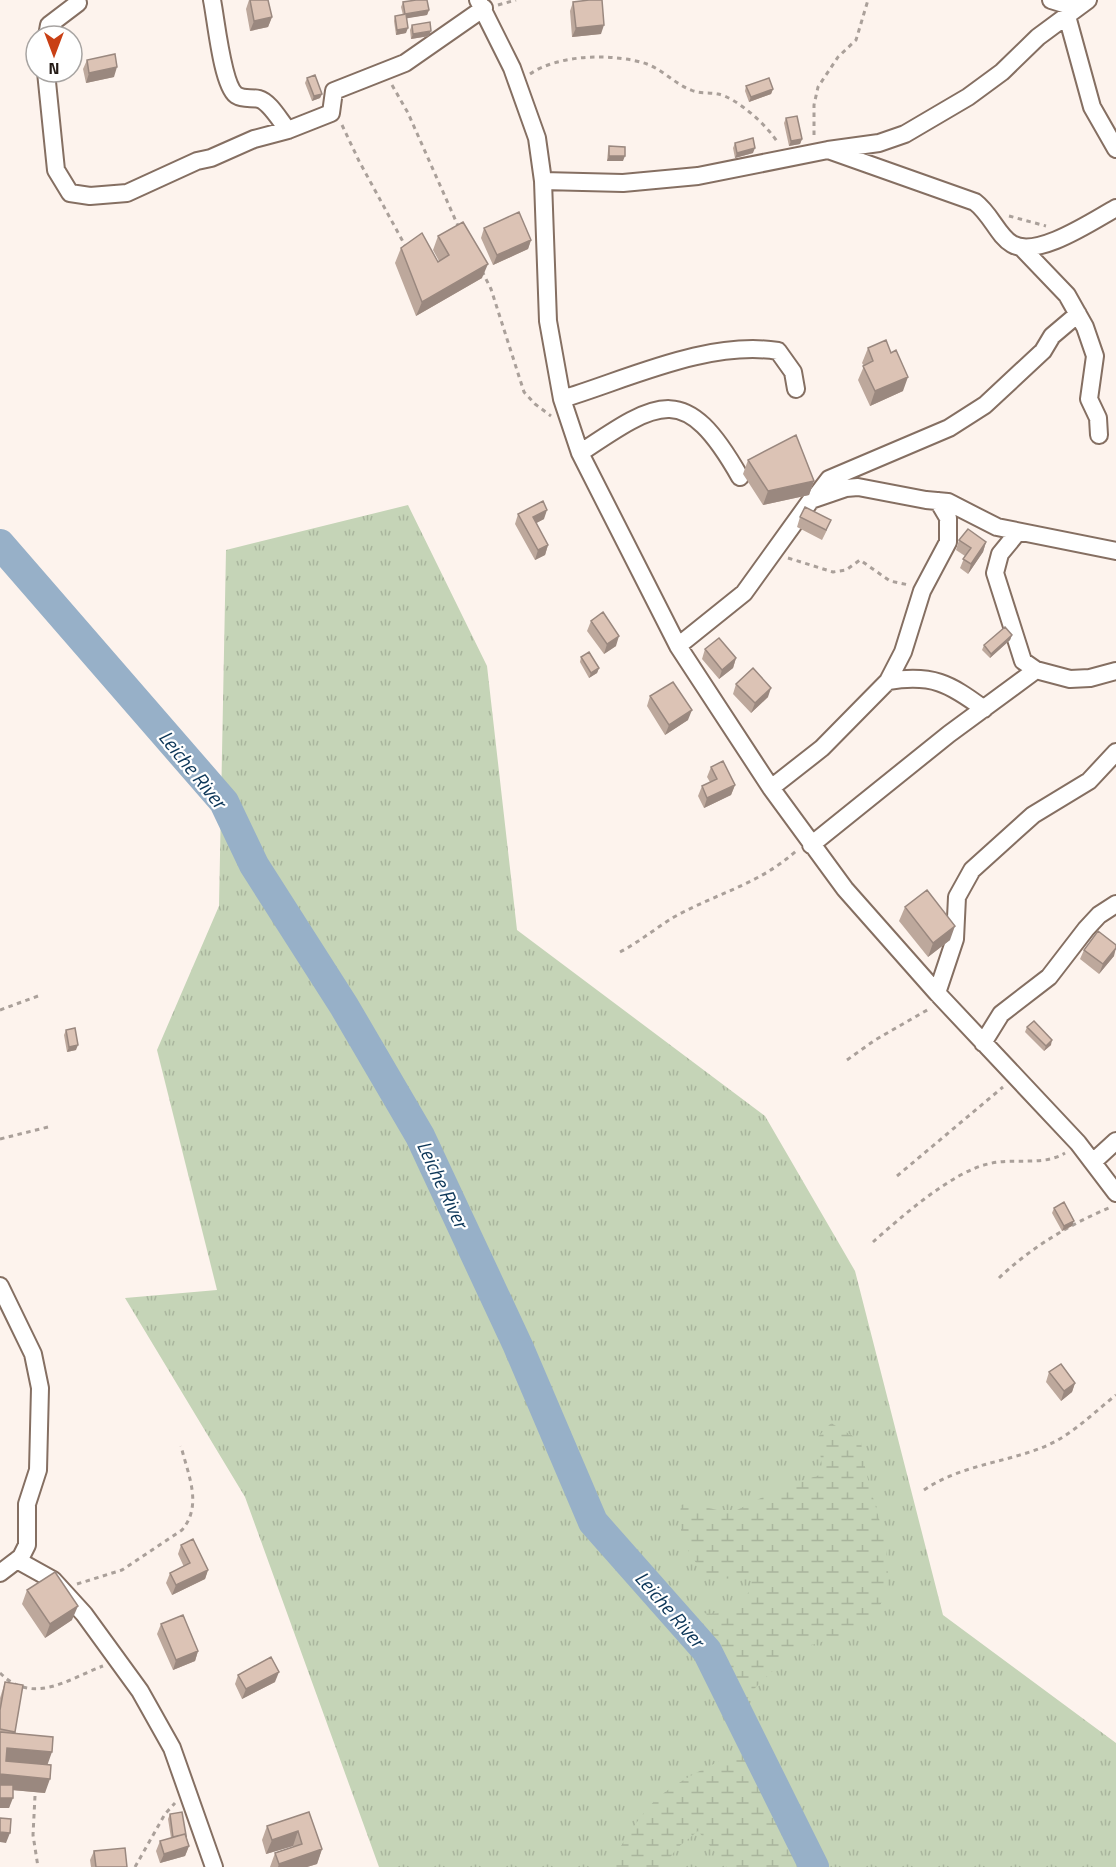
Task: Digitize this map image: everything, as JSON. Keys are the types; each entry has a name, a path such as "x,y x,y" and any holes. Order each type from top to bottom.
{"street":[{"path":"212,0 228,82 235,94 246,99 259,99 266,103 288,130"},
{"path":"1051,0 1077,8"},
{"path":"50,24 78,3"},
{"path":"47,84 56,170 70,193 109,196 127,193 196,161 211,159 254,139 288,130 331,113 334,91 346,84 386,72 405,63 481,4 518,82 537,138 543,181 548,321 562,399 580,453 678,646 771,788 845,889 939,996 1078,1143 1116,1193"},
{"path":"543,181 590,184 698,176 787,157 879,142 924,124 1002,72 1038,37 1077,8"},
{"path":"1077,8 1092,107 1116,148"},
{"path":"822,151 951,191 987,211 1006,238 1022,248 1056,281 1078,314 1094,350 1089,399 1098,418 1099,435"},
{"path":"1022,248 1034,247 1073,232 1116,208"},
{"path":"678,646 744,593 772,552 830,479 949,428 985,405 1043,351 1052,336 1078,314"},
{"path":"562,399 673,363 721,352 758,348 778,351 793,372 796,390"},
{"path":"580,453 639,415 668,407 682,411 715,437 740,477"},
{"path":"816,496 858,487 938,501 960,507 997,528 1116,551"},
{"path":"771,788 822,748 888,681 903,652 922,591 948,542 948,518 938,501"},
{"path":"1018,532 1000,554 995,573 1008,610 1018,652 1023,661 1036,670 1070,679 1090,678 1116,670"},
{"path":"809,842 1036,670"},
{"path":"888,681 928,678 954,688 984,709"},
{"path":"939,996 955,939 957,897 972,870 1033,815 1089,781 1116,752"},
{"path":"983,1043 1001,1014 1049,978 1086,929 1099,915 1116,904"},
{"path":"1093,1162 1116,1141"},
{"path":"0,1286 33,1354 40,1388 38,1470 27,1504 27,1545 17,1560 0,1573"},
{"path":"17,1560 53,1580 84,1614 116,1662 140,1691 163,1729 214,1867"}],"path":[{"path":"822,151 814,105 818,87 834,62 856,40 867,0"},
{"path":"518,82 550,63 568,59 605,59 649,65 689,90 719,94 736,102 776,139 787,157"},
{"path":"386,72 408,113 462,234"},
{"path":"331,113 341,122 366,176 408,249"},
{"path":"987,211 1073,232"},
{"path":"481,269 491,290 524,392 551,416 570,424"},
{"path":"772,552 832,572 846,570 860,560 890,581 909,585 922,591"},
{"path":"620,952 674,918 731,889 764,876 809,842"},
{"path":"0,1010 38,996"},
{"path":"847,1060 875,1040 926,1012 939,996"},
{"path":"897,1176 1016,1076"},
{"path":"0,1139 48,1127"},
{"path":"873,1242 926,1199 975,1168 1003,1161 1047,1162 1068,1152 1078,1143"},
{"path":"999,1278 1014,1264 1050,1239 1094,1214 1116,1205"},
{"path":"924,1490 934,1483 988,1462 1040,1448 1078,1427 1116,1395"},
{"path":"61,1589 122,1570 182,1530 194,1510 181,1446"},
{"path":"0,1673 20,1687 53,1688 116,1662"},
{"path":"135,1867 165,1814 188,1792"},
{"path":"35,1796 33,1835 38,1867"}],"green space":[{"path":"408,505 487,666 517,930 765,1116 855,1271 943,1615 1116,1743 1116,1867 379,1867 245,1497 125,1298 217,1290 157,1050 219,906 226,550"},
{"path":"831,1423 861,1441 886,1550 888,1569 886,1593 868,1626 792,1652 755,1688 742,1707 759,1745 788,1781 818,1867 727,1867 698,1831 677,1848 663,1867 609,1867 639,1819 660,1796 701,1770 745,1750 707,1667 685,1640 673,1613 712,1613 734,1609 742,1603 748,1593 752,1578 709,1579 686,1545 681,1528 681,1505 689,1503 717,1510 737,1510 785,1486 823,1474 818,1437"}],"building":[{"path":"250,0 268,0 272,17 254,21"},
{"path":"427,0 429,10 405,14 403,2"},
{"path":"602,0 604,25 576,28 573,2"},
{"path":"406,14 408,28 397,30 395,16"},
{"path":"430,22 431,31 413,34 412,25"},
{"path":"115,54 117,67 89,73 87,60"},
{"path":"315,75 322,94 314,96 307,78"},
{"path":"769,78 773,89 751,97 746,86"},
{"path":"797,116 802,139 791,141 786,118"},
{"path":"753,138 755,148 737,153 735,143"},
{"path":"609,146 625,147 625,156 609,156"},
{"path":"519,212 531,240 497,255 484,228"},
{"path":"463,222 488,264 422,302 401,248 422,233 438,262 449,255 438,236"},
{"path":"886,340 891,353 896,350 908,377 875,391 863,366 873,361 868,348"},
{"path":"796,435 814,481 768,491 748,460"},
{"path":"543,501 547,510 533,517 548,545 538,550 518,514"},
{"path":"805,507 831,520 826,530 800,517"},
{"path":"968,529 986,542 971,564 963,559 971,548 959,540"},
{"path":"603,612 619,636 607,644 591,621"},
{"path":"1005,627 1012,635 991,654 984,645"},
{"path":"719,638 736,658 722,670 705,649"},
{"path":"589,652 599,668 591,673 581,657"},
{"path":"753,668 771,688 755,703 736,684"},
{"path":"673,682 692,710 669,725 650,696"},
{"path":"723,761 735,785 707,798 702,786 717,779 711,767"},
{"path":"927,890 955,926 933,943 905,907"},
{"path":"1098,931 1116,945 1103,964 1084,950"},
{"path":"1034,1021 1052,1040 1046,1046 1027,1027"},
{"path":"75,1028 78,1045 69,1047 66,1030"},
{"path":"1064,1202 1074,1221 1064,1226 1054,1208"},
{"path":"1061,1364 1075,1383 1064,1391 1049,1372"},
{"path":"193,1539 208,1570 176,1585 170,1573 190,1563 181,1545"},
{"path":"55,1572 78,1606 50,1624 27,1590"},
{"path":"183,1615 198,1651 176,1660 161,1624"},
{"path":"271,1657 279,1672 246,1689 238,1675"},
{"path":"5,1682 23,1685 15,1732 0,1729 0,1710"},
{"path":"0,1732 53,1737 52,1752 7,1748 6,1761 51,1765 50,1779 0,1774"},
{"path":"0,1785 13,1785 13,1798 0,1798"},
{"path":"182,1812 186,1835 173,1837 170,1814"},
{"path":"309,1812 322,1849 279,1864 275,1853 302,1844 298,1831 272,1840 267,1826"},
{"path":"0,1818 11,1819 10,1833 0,1832"},
{"path":"185,1834 189,1846 164,1854 160,1841"},
{"path":"125,1848 127,1867 96,1867 94,1851"}],"waterway":[{"name":"Leiche River","path":"0,544 224,802 254,865 344,1006 420,1136 518,1346 593,1522 707,1651 814,1867"}]}
